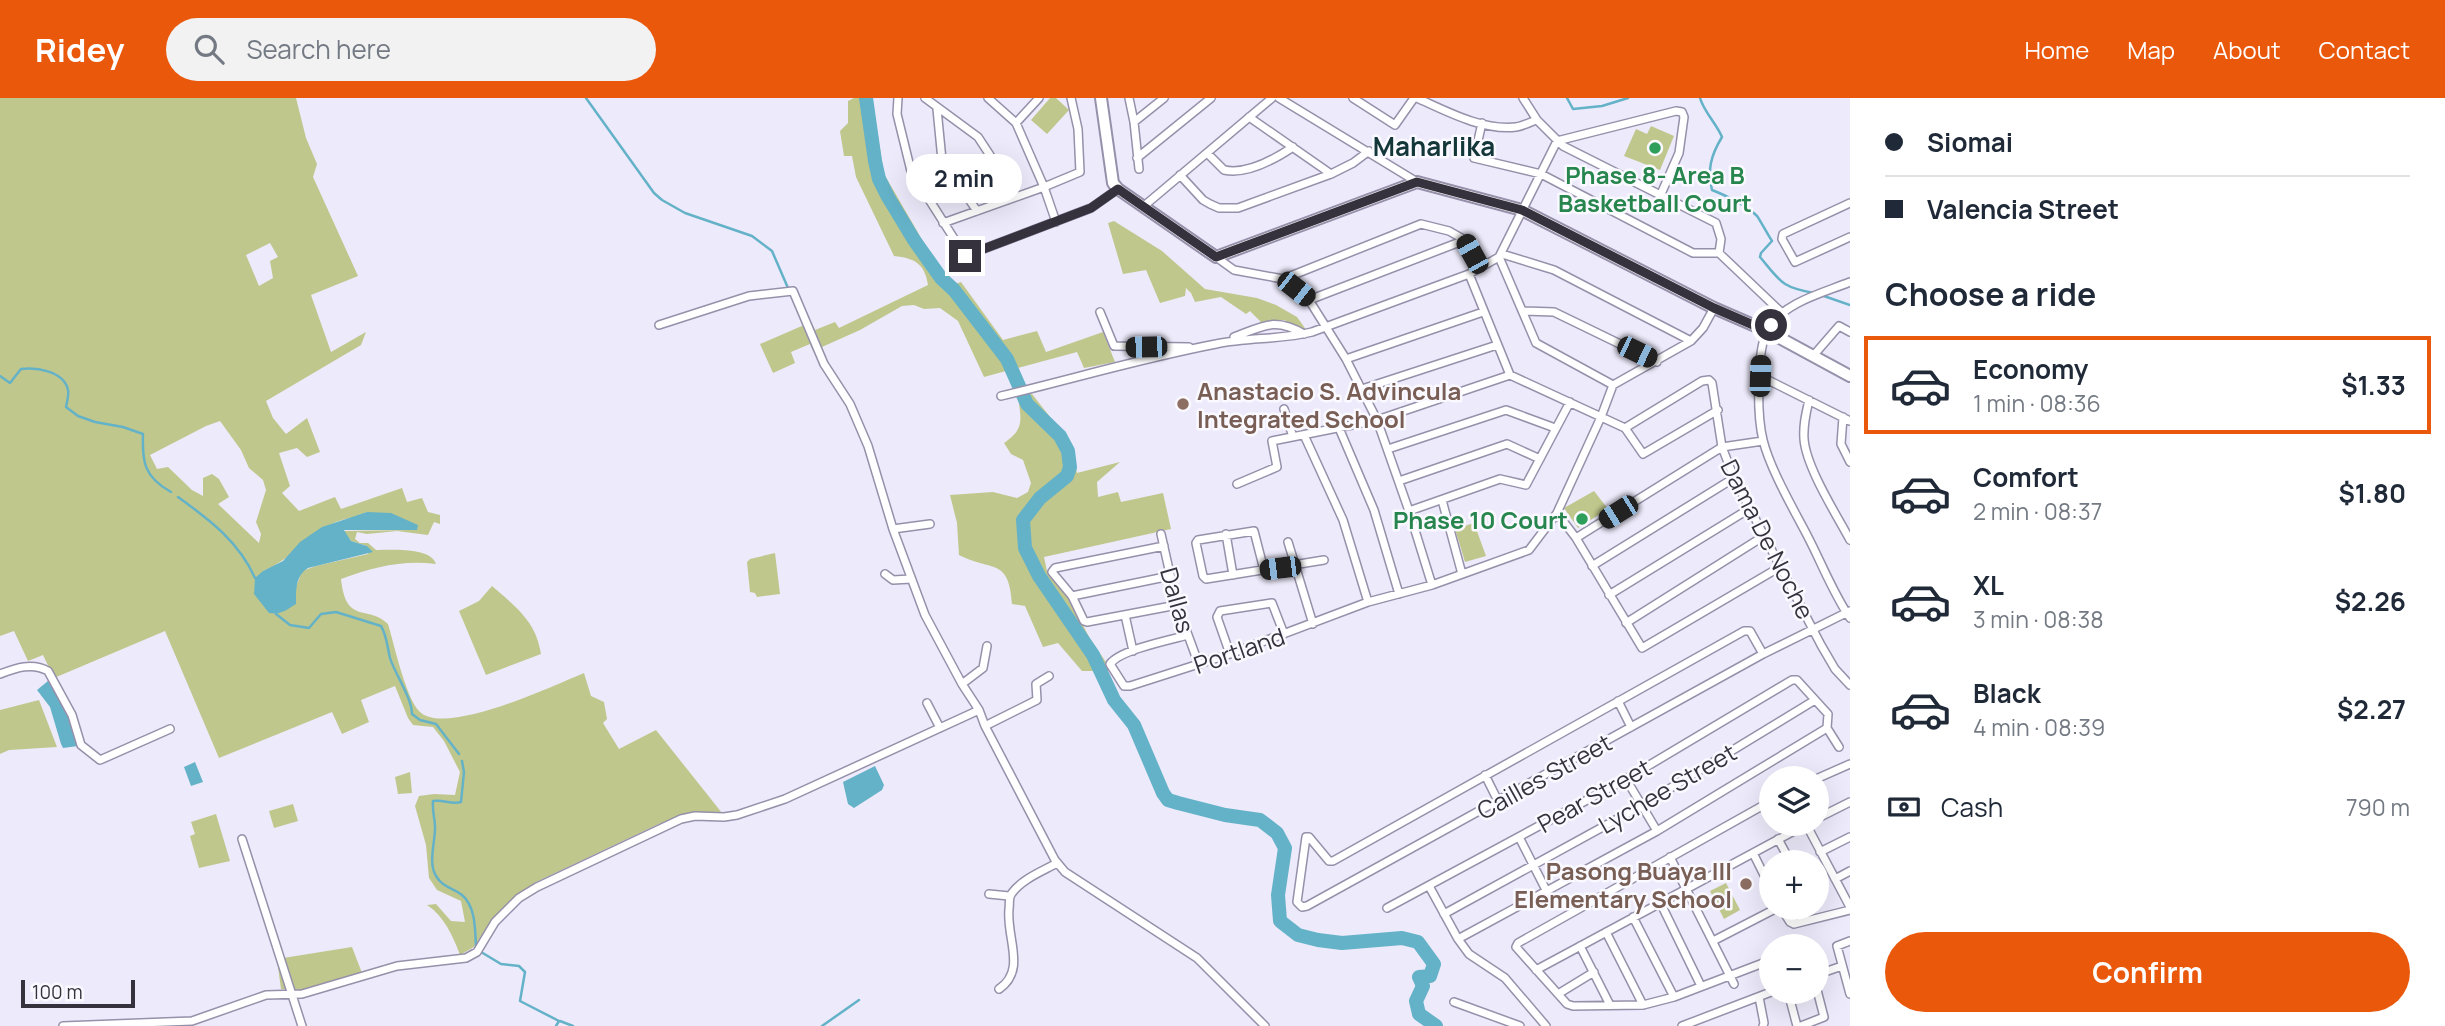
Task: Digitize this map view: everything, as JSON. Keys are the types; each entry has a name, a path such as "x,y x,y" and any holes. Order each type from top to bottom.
{"street":[{"path":"898,98 897,114 911,171 965,256 1091,208 1118,189"},
{"path":"925,98 978,137 997,166 1008,200"},
{"path":"1016,123 1039,98"},
{"path":"943,223 1080,172 1078,129 1071,98"},
{"path":"1101,98 1109,164 1113,183 1118,189 1234,270 1283,279 1309,300 1346,359 1377,420 1432,584"},
{"path":"1129,98 1139,169"},
{"path":"1134,122 1164,98"},
{"path":"1137,158 1211,98"},
{"path":"1144,206 1272,98"},
{"path":"1279,98 1417,182 1522,210 1714,308 1767,331 1850,376"},
{"path":"1353,98 1395,125 1415,98 1482,123 1515,127 1537,120"},
{"path":"1523,98 1537,120 1557,141 1716,223 1721,239 1719,253"},
{"path":"991,99 1016,123 1056,222"},
{"path":"937,108 942,160 976,211"},
{"path":"1000,396 1218,343 1304,334 1469,274 1501,256 1557,141 1676,111 1682,112 1684,117 1679,153 1661,194"},
{"path":"1249,117 1331,174"},
{"path":"1482,123 1474,158 1541,174 1693,253 1719,253 1782,313"},
{"path":"1207,153 1224,170 1238,172 1281,155 1293,147"},
{"path":"1180,175 1203,200 1219,208 1238,208 1331,174 1353,163 1368,151"},
{"path":"1216,257 1417,182"},
{"path":"1849,240 1795,262 1782,237 1850,203"},
{"path":"1283,279 1421,224 1449,231 1465,240 1480,267"},
{"path":"1309,300 1465,240"},
{"path":"1501,256 1536,343 1613,385 1691,341 1703,328 1714,308"},
{"path":"1501,256 1554,270 1691,341"},
{"path":"1469,274 1510,375 1625,428 1642,453 1647,454 1718,411"},
{"path":"1849,614 1783,488 1763,441 1759,404 1761,353 1767,331 1782,313 1850,282"},
{"path":"659,325 749,296 793,291 824,364 850,404 868,446 893,529 925,615 979,710 1057,863 1065,872 1197,958 1265,1026"},
{"path":"1523,311 1554,312 1657,362"},
{"path":"1100,312 1114,346 1121,347 1185,347 1235,337 1267,324 1283,324 1304,334"},
{"path":"1346,359 1483,312"},
{"path":"1813,356 1839,326 1850,332"},
{"path":"1362,389 1497,345"},
{"path":"1237,484 1276,468 1271,443 1377,420 1510,375"},
{"path":"1760,376 1847,419 1841,444 1850,462"},
{"name":"Dama De Noche","path":"1625,428 1702,381 1709,380 1712,383 1722,447 1734,478 1835,669 1850,685"},
{"name":"Portland","path":"1133,651 1110,663 1124,686 1199,665 1368,602 1432,584 1529,550 1557,513 1613,385"},
{"path":"1809,400 1804,445 1850,540"},
{"path":"1409,511 1500,479 1526,485 1570,402"},
{"path":"1284,410 1293,437"},
{"path":"1388,449 1506,410 1555,428"},
{"path":"1339,428 1374,510 1399,594"},
{"path":"1304,435 1343,520 1368,602"},
{"path":"1576,538 1722,447 1763,441"},
{"path":"1399,481 1507,444 1540,459"},
{"path":"1592,566 1734,478"},
{"path":"1441,500 1462,574"},
{"path":"1609,595 1749,509"},
{"path":"1557,513 1576,538 1639,648 1646,647 1780,567"},
{"path":"893,529 930,524"},
{"path":"1264,570 1255,532 1198,540 1196,545 1203,578 1206,579 1296,566 1324,560"},
{"name":"Dallas","path":"1161,534 1177,605 1199,665"},
{"path":"1226,534 1233,575"},
{"path":"1626,624 1764,536"},
{"path":"1288,542 1313,624"},
{"path":"1164,546 1055,568 1053,575 1073,596 1085,621 1177,605"},
{"path":"885,575 893,580 911,579"},
{"path":"1073,596 1170,576"},
{"path":"1230,654 1217,617 1220,611 1272,603 1284,635"},
{"name":"Cailles Street","path":"1485,775 1333,861 1329,860 1309,837 1305,838 1296,900 1302,907 1763,654 1849,614"},
{"path":"1125,615 1133,651 1188,635"},
{"path":"1498,801 1485,775 1744,631 1750,632 1763,654"},
{"path":"962,684 983,668 987,646"},
{"path":"0,674 23,666 48,671 72,715 81,746 100,760 170,729"},
{"path":"985,726 1037,700 1036,684 1049,676"},
{"name":"Pear Street","path":"1387,908 1626,779 1792,680 1797,680 1815,700"},
{"path":"1815,700 1828,714 1827,728 1839,747"},
{"name":"Lychee Street","path":"1444,914 1641,806 1815,700"},
{"path":"1618,701 1631,727"},
{"path":"927,703 940,728"},
{"path":"63,1026 192,1021 258,997 290,995 397,966 466,958 477,952 495,922 519,898 557,876 681,819 695,816 724,817 785,799 979,710"},
{"path":"1458,939 1657,831 1827,728"},
{"path":"1829,773 1850,764"},
{"path":"1626,779 1657,831"},
{"path":"1829,812 1850,802"},
{"path":"1759,808 1518,943 1516,949 1567,1004 1573,1006 1643,1005 1674,997 1759,964"},
{"path":"1536,970 1784,836"},
{"path":"1519,837 1547,892"},
{"path":"1825,850 1850,837"},
{"path":"242,839 302,1026"},
{"path":"1778,839 1784,850"},
{"path":"1753,853 1759,865"},
{"path":"1670,857 1734,984"},
{"path":"999,989 1005,985 1014,970 1015,961 1007,919 1009,897 1021,884 1057,863"},
{"path":"1829,867 1850,908 1829,914"},
{"path":"1835,879 1850,871"},
{"path":"1429,886 1469,954 1505,978 1546,1026"},
{"path":"989,894 1009,897"},
{"path":"1660,902 1701,986"},
{"path":"1633,916 1674,997"},
{"path":"1713,941 1759,918"},
{"path":"1788,920 1797,924 1810,920"},
{"path":"1605,932 1643,1005"},
{"path":"1850,941 1839,944 1850,994"},
{"path":"1580,946 1610,1005"},
{"path":"1829,970 1842,966"},
{"path":"1558,994 1594,972"},
{"path":"1682,1026 1759,997"},
{"path":"1454,1002 1520,1026"},
{"path":"1760,1004 1763,1025"},
{"path":"1792,1004 1799,1026 1823,1018 1825,1014 1822,1004"}],"green space":[{"path":"0,98 296,98 306,138 317,164 313,177 358,276 311,295 331,352 366,332 361,345 266,401 273,418 286,434 307,418 320,452 307,457 297,448 279,453 290,486 282,493 299,511 335,497 341,509 402,488 407,502 422,498 428,512 440,515 440,524 434,522 428,535 397,531 367,534 357,532 355,539 360,543 368,543 376,550 419,552 433,559 436,564 388,565 341,579 344,594 353,609 380,618 388,624 405,683 419,711 432,718 474,714 500,707 584,673 591,696 604,702 607,719 603,723 619,749 656,730 722,813 698,812 661,823 536,882 515,897 492,920 474,947 460,955 443,921 427,905 436,904 451,921 465,922 461,901 437,890 429,878 426,845 415,806 419,796 455,795 460,772 444,741 433,727 413,725 395,686 361,700 369,722 342,734 332,712 219,758 165,631 54,678 43,655 28,661 14,631 0,636","holes":["270,243 278,257 270,261 273,278 259,286 246,255","220,421 241,450 249,468 263,480 266,490 256,522 261,534 259,543 218,504 229,497 219,479 212,474 203,478 203,496 192,490 168,467 157,469 150,455","367,512 411,530 344,531 351,541 367,546 368,554 302,571 296,587 296,604 263,571 340,521"]},
{"path":"854,98 872,98 884,174 949,286 961,282 1003,340 1037,331 1046,352 1103,332 1115,362 1084,368 1077,352 984,377 958,321 940,308 924,309 914,305 902,306 860,330 813,351 810,344 791,352 795,363 773,373 760,344 811,322 815,330 835,322 839,328 928,285 918,263 894,256 856,177 852,156 844,156 840,131 848,123 848,101"},
{"path":"1050,98 1056,98 1069,110 1047,134 1031,120"},
{"name":"Phase 8- Area B Basketball Court","path":"1651,126 1674,136 1660,170 1624,156 1636,129 1647,134"},
{"path":"1114,221 1162,251 1205,289 1257,298 1276,305 1297,317 1307,331 1290,332 1285,320 1261,322 1250,311 1246,314 1221,297 1195,302 1186,288 1185,296 1160,303 1146,270 1123,274 1108,223"},
{"path":"1032,394 1072,445 1077,473 1120,462 1097,482 1098,497 1118,492 1121,502 1163,493 1171,529 1044,557 1047,571 1070,599 1089,637 1112,671 1082,671 1058,643 1043,647 1025,606 1012,604 1010,589 1003,572 959,555 957,523 950,495 993,492 1017,498 1028,492 1031,483 1023,460 1011,454 1004,443 1015,433 1020,423 1018,397"},
{"name":"Phase 10 Court","path":"1594,491 1608,509 1578,528 1564,508"},
{"path":"1474,523 1486,556 1465,562 1455,529"},
{"path":"775,553 780,594 757,597 750,592 747,562"},
{"path":"492,586 517,608 530,624 541,654 486,675 459,611 479,601"},
{"path":"39,700 57,747 9,750 0,754 0,710"},
{"path":"410,772 412,793 398,794 395,777"},
{"path":"293,804 298,821 274,828 269,811"},
{"path":"216,814 230,861 199,868 190,836 195,834 191,822"},
{"path":"1726,883 1740,910 1724,919 1710,891"},
{"path":"352,947 362,973 302,990 281,989 277,959"}],"water":[{"path":"367,512 391,513 418,525 417,530 344,530 351,541 367,546 373,552 308,568 298,579 296,604 280,613 269,613 254,594 255,578 283,561 300,542 322,527"},
{"path":"48,681 69,713 78,746 63,748 61,744 50,707 37,690"},
{"path":"195,762 203,782 191,786 184,767"},
{"path":"875,766 884,785 882,790 854,808 848,804 843,782"}],"waterway":[{"path":"586,98 654,193 685,213 752,236 772,251 788,288"},
{"path":"866,98 875,161 879,179 888,197 941,278 954,290 1007,359 1027,404 1060,436 1068,451 1070,467 1067,476 1040,498 1023,520 1025,548 1039,576 1093,655 1114,700 1134,725 1163,793 1168,800 1178,803 1225,815 1260,820 1277,833 1285,848 1278,895 1280,921 1298,935 1342,943 1402,938 1418,942 1434,964 1430,976 1419,977 1423,986 1416,1001 1419,1014 1436,1026"},
{"path":"1567,98 1573,109 1602,106 1628,98"},
{"path":"1700,98 1722,137 1711,163 1712,190 1741,204 1757,216 1772,241 1760,257 1778,278 1788,286 1814,293"},
{"path":"1821,295 1850,305"},
{"path":"0,376 10,383 21,369 34,369 61,378 68,390 66,407 78,416 143,434 146,468 155,481 171,492"},
{"path":"178,497 212,523 232,543 255,578"},
{"path":"276,614 290,625 309,628 321,614 336,612 381,626 390,658 412,714 420,720 436,724 459,754"},
{"path":"462,761 464,772 461,802 433,801 435,828 432,865 439,880 467,900 474,919 476,946"},
{"path":"481,952 501,964 519,966 525,972 520,1001 559,1021 556,1026"},
{"path":"822,1026 859,1000"},
{"path":"560,1021 573,1026"}],"place":[{"name":"Phase 8- Area B Basketball Court","path":"1655,148"},
{"name":"Anastacio S. Advincula Integrated School","path":"1183,404"},
{"name":"Phase 10 Court","path":"1582,519"},
{"name":"Pasong Buaya III Elementary School","path":"1746,884"}],"district":[{"name":"Maharlika","path":"1434,146"}],"route":[{"path":"965,256 1091,208 1118,189 1216,257 1417,182 1522,210 1714,308 1767,331 1771,325"}]}
